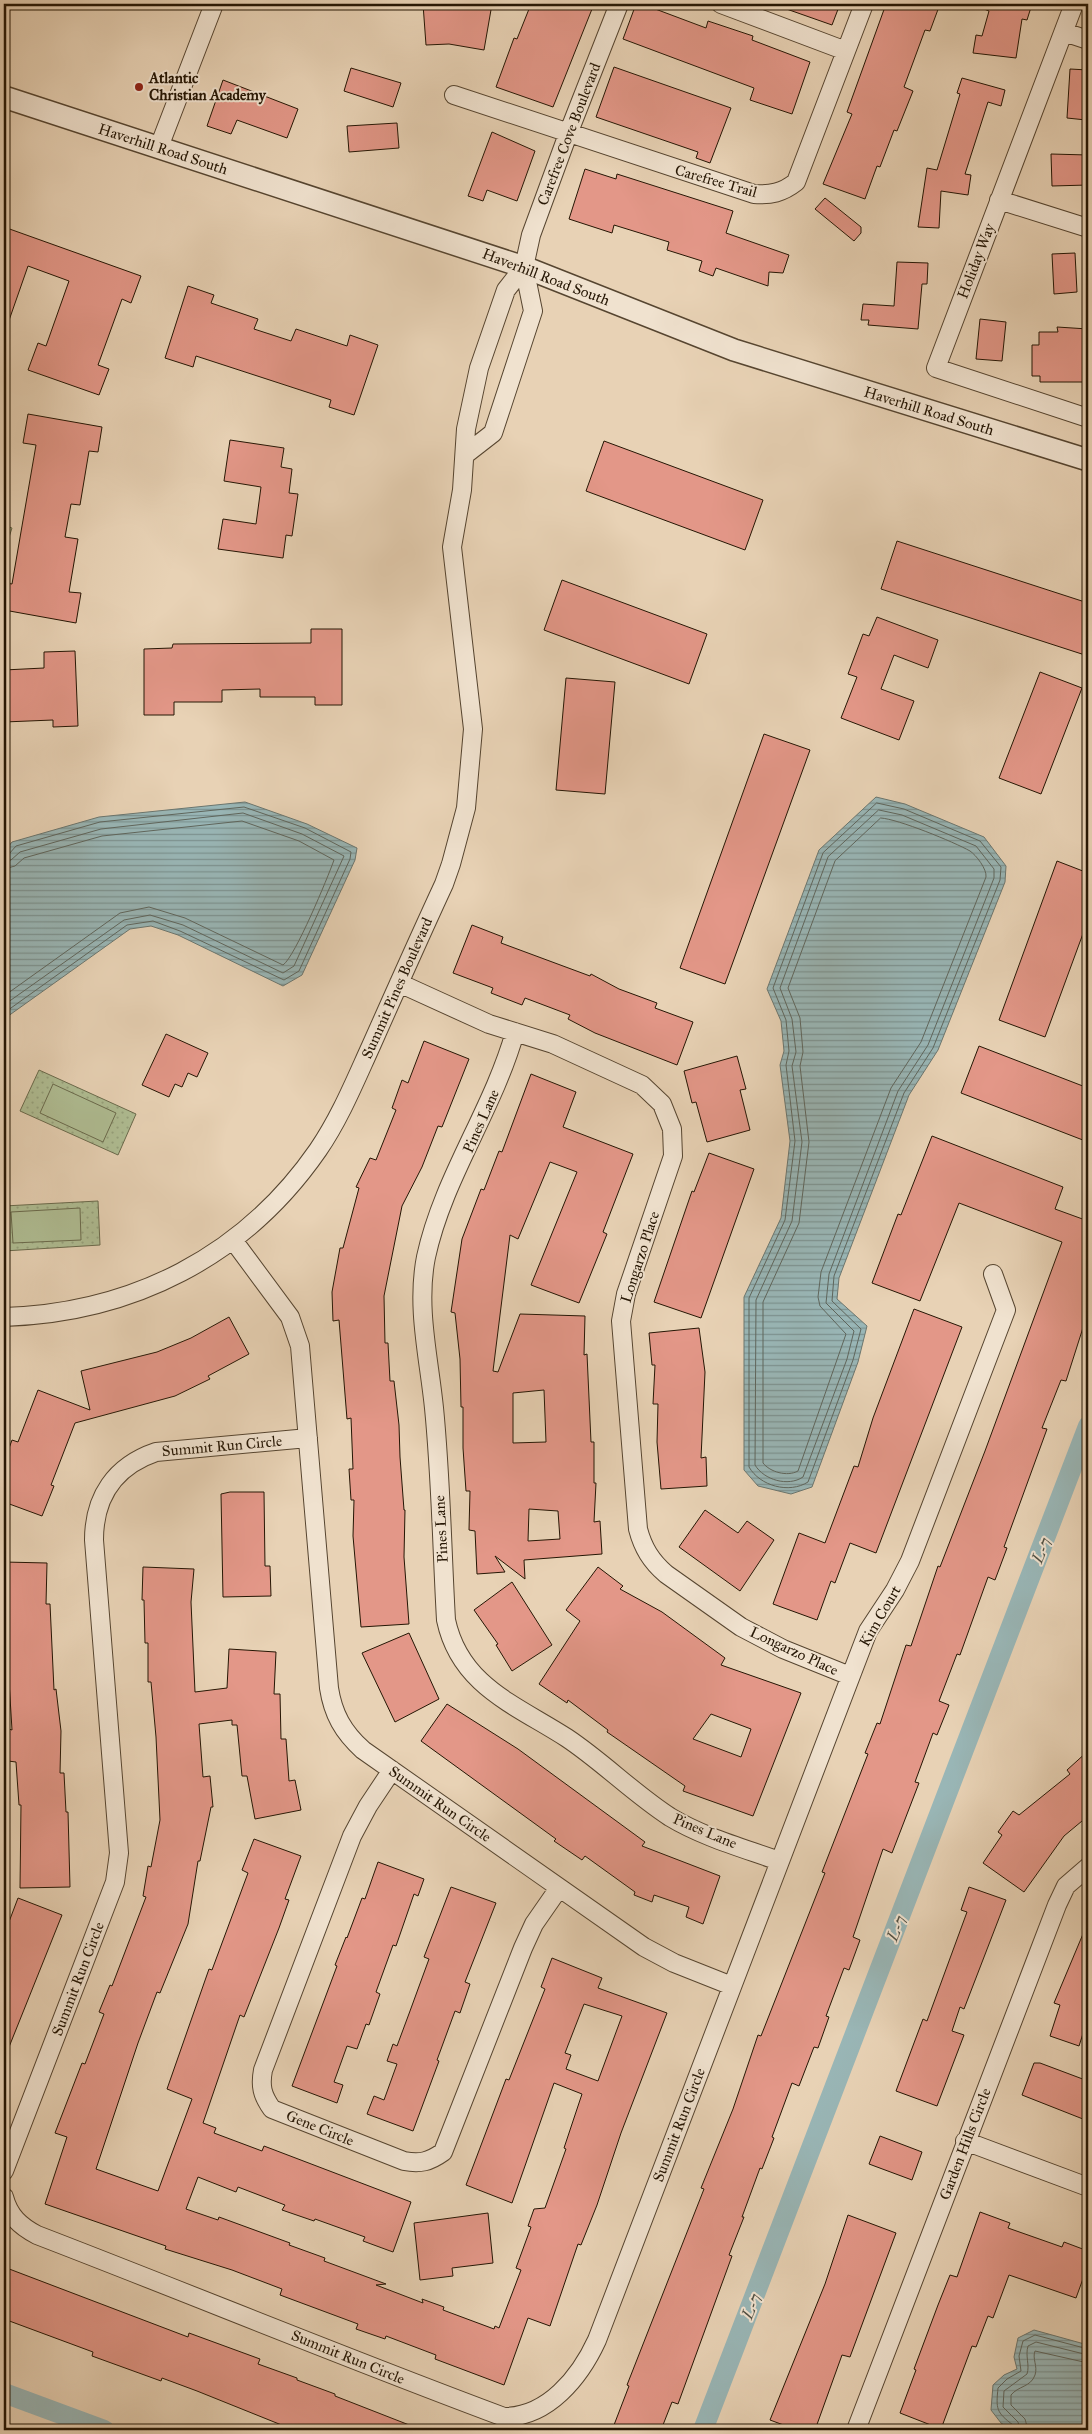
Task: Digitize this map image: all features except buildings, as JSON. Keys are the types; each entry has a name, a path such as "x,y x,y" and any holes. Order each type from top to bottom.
{"street":[{"path":"159,147 214,4"},
{"name":"Carefree Cove Boulevard","path":"524,267 531,236 568,134 619,4"},
{"path":"721,4 846,51"},
{"name":"Carefree Trail","path":"454,95 754,194 771,195 785,190 796,182 864,4"},
{"name":"Holiday Way","path":"1074,4 936,368 1088,418"},
{"path":"1064,32 1088,40"},
{"name":"Haverhill Road South","path":"4,97 524,267 734,350 1088,460"},
{"path":"999,200 1088,228"},
{"path":"466,454 493,433 533,311 524,267"},
{"name":"Summit Pines Boulevard","path":"4,1317 65,1312 110,1302 154,1286 195,1265 233,1240 258,1220 290,1186 318,1150 342,1109 452,864 466,808 473,729 452,547 466,454 466,429 479,368 506,290 524,267"},
{"name":"Longarzo Place","path":"399,984 489,1024 553,1044 642,1085 662,1104 672,1129 674,1142 670,1169 626,1294 621,1322 638,1529 647,1554 666,1574 741,1627 783,1649 850,1676"},
{"name":"Pines Lane","path":"516,1032 507,1062 437,1219 426,1258 422,1291 423,1323 434,1410 446,1620 449,1633 460,1658 476,1679 517,1708 566,1738 633,1791 672,1818 779,1861"},
{"name":"Summit Run Circle","path":"4,2197 7,2208 15,2219 37,2235 297,2336 362,2364 504,2417 526,2415 543,2406 564,2389 584,2366 591,2352 732,1986 674,1963 644,1947 352,1740 336,1716 331,1702 300,1346 296,1331 282,1304 233,1240"},
{"name":"Kim Court","path":"732,1986 868,1631 895,1590 910,1562 1006,1310 993,1274"},
{"name":"Summit Run Circle","path":"4,2171 115,1882 119,1853 94,1540 95,1518 102,1497 118,1473 142,1457 156,1452 308,1438"},
{"name":"Gene Circle","path":"392,1770 368,1806 352,1836 263,2070 260,2084 264,2098 272,2109 404,2162 418,2164 432,2160 443,2152 523,1948 534,1924 559,1888"},
{"name":"Garden Hills Circle","path":"856,2430 965,2141 1058,1905 1066,1886 1088,1867"},
{"path":"965,2141 1088,2187"}],"green space":[{"path":"4,525 12,528 4,553"},
{"path":"39,1070 136,1114 118,1155 20,1111"},
{"path":"53,1084 116,1113 103,1142 40,1113"},
{"path":"98,1201 100,1245 4,1251 4,1206"},
{"path":"80,1208 81,1240 13,1243 11,1212"}],"water":[{"path":"876,797 905,804 984,837 1006,866 1005,882 938,1050 909,1095 839,1278 837,1299 867,1326 858,1362 812,1487 791,1494 758,1486 744,1470 744,1297 781,1218 790,1141 780,1065 784,1051 781,1021 767,989 819,850"},
{"path":"245,802 307,824 357,848 355,860 302,975 283,986 178,935 151,926 130,929 4,1019 4,852 12,842 99,817"},
{"path":"1034,2330 1088,2345 1088,2430 1012,2430 1001,2423 991,2410 993,2385 1004,2375 1017,2369 1014,2357 1018,2338"}],"waterway":[{"name":"L-7","path":"703,2430 1088,1426"},
{"path":"4,2393 104,2430"}],"place":[{"name":"Atlantic Christian Academy","path":"139,87"}]}
